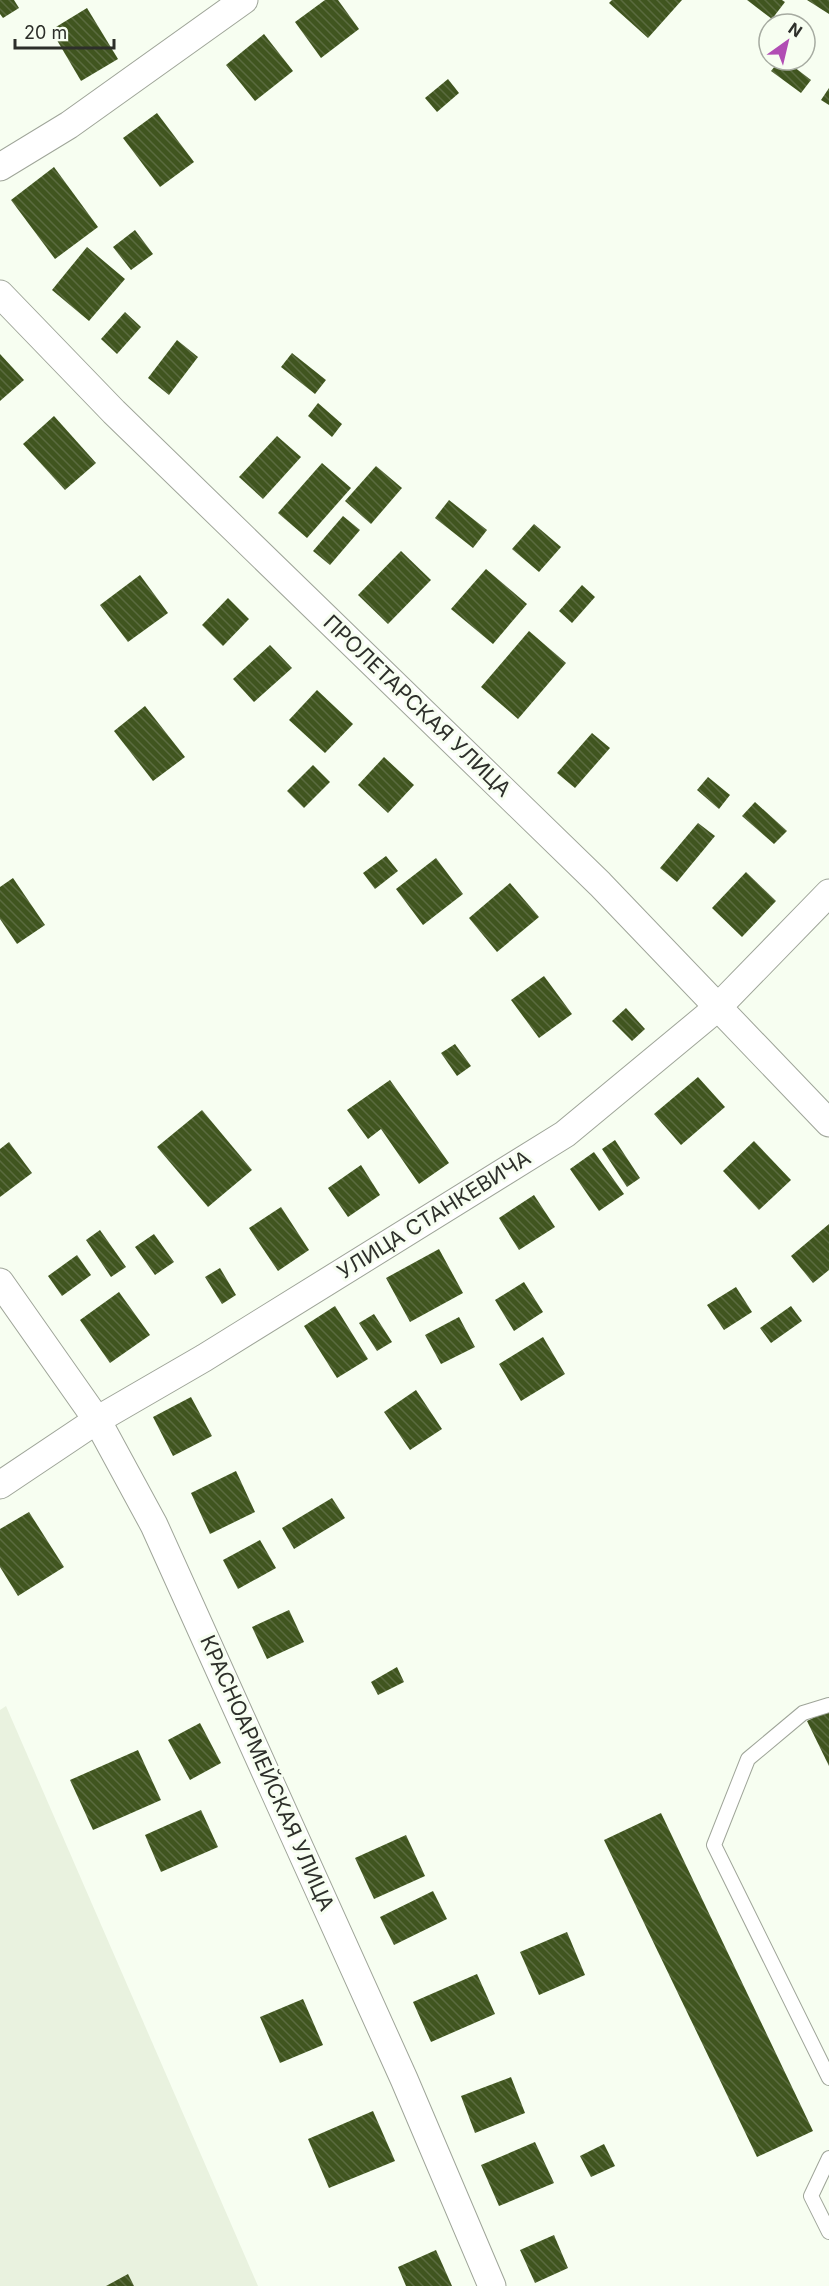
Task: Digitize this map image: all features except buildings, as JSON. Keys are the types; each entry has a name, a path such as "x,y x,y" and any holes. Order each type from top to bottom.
{"street":[{"path":"0,167 69,125 244,0"},
{"name":"ПРОЛЕТАРСКАЯ УЛИЦА","path":"0,294 114,412 600,884 829,1123"},
{"name":"УЛИЦА СТАНКЕВИЧА","path":"0,1485 97,1420 204,1358 565,1134 717,1008 829,893"},
{"name":"КРАСНОАРМЕЙСКАЯ УЛИЦА","path":"0,1282 97,1420 154,1525 404,2079 492,2286"}],"lane":[{"path":"829,1705 803,1713 748,1759 714,1845 829,2078"},
{"path":"829,2158 811,2196 829,2232"}],"shaded area":[{"path":"6,1706 258,2286 0,2286 0,1710"}]}
